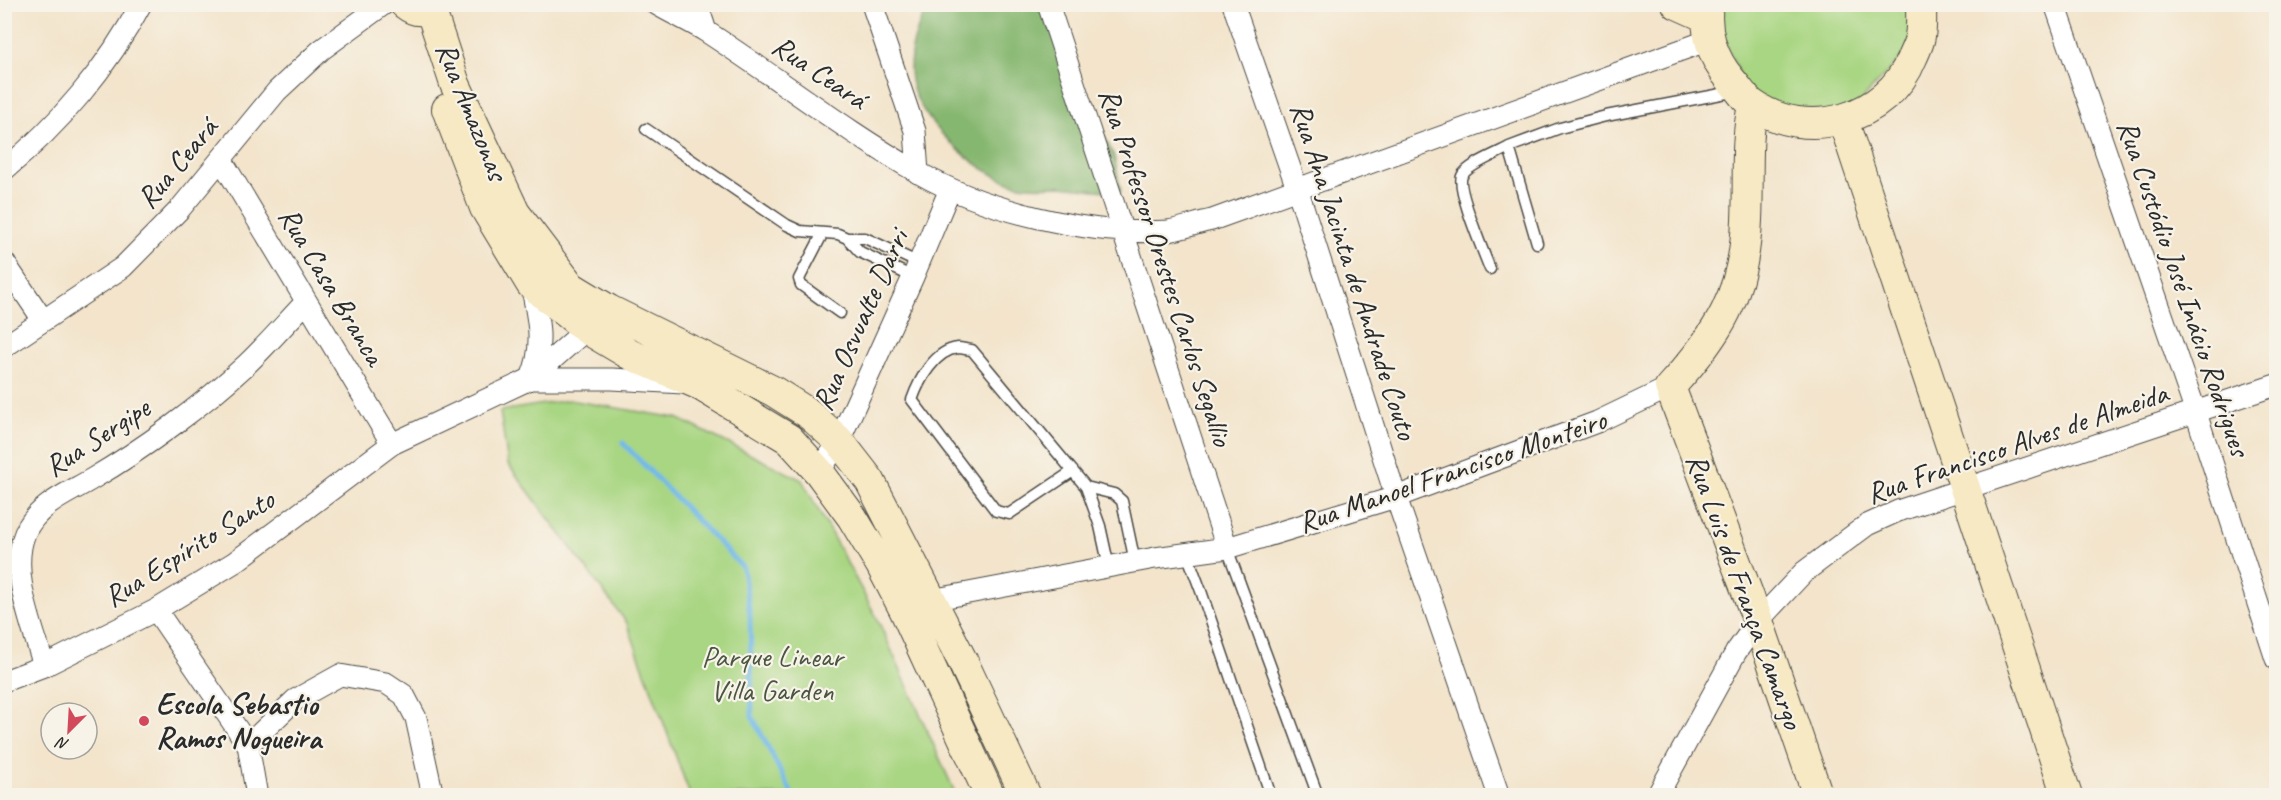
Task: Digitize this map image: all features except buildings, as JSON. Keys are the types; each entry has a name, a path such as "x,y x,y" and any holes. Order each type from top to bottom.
{"street":[{"path":"4,170 55,121 100,71 126,33 141,4"},
{"name":"Rua Ceará","path":"4,347 123,267 179,210 277,90 321,50 384,4"},
{"name":"Rua Ceará","path":"656,4 706,31 802,98 918,173 950,189 1015,212 1076,226 1169,231 1212,220 1298,188 1708,20"},
{"path":"697,4 706,31"},
{"path":"872,4 915,131 918,173"},
{"name":"Rua Professor Orestes Carlos Segallio","path":"1048,4 1227,548"},
{"name":"Rua Ana Jacinta de Andrade Couto","path":"1233,4 1298,188 1396,497 1499,795"},
{"path":"1677,4 1708,20 1723,71 1747,98 1784,120 1817,124 1843,120 1882,100 1900,82 1920,38 1921,4"},
{"name":"Rua Custódio José Inácio Rodrigues","path":"2055,4 2196,413 2277,659"},
{"name":"Rua Amazonas","path":"421,7 423,43 485,208 531,284"},
{"name":"Rua Amazonas","path":"421,7 515,213 571,287 609,310 773,391 808,413 839,441 870,481 917,604"},
{"name":"Rua Manoel Francisco Monteiro","path":"917,604 1135,562 1227,548 1396,497 1597,422 1670,387 1700,355 1721,323 1735,291 1743,258 1747,219 1747,98"},
{"path":"1843,120 2067,795"},
{"name":"Rua Casa Branca","path":"221,159 392,444"},
{"name":"Rua Osvualte Darri","path":"819,472 839,441 950,189"},
{"path":"4,262 43,320"},
{"path":"531,284 587,329 629,354 698,384 789,439 819,472 852,517 881,565 917,604 963,662 1026,795"},
{"path":"530,379 537,364 540,329 531,284"},
{"name":"Rua Sergipe","path":"44,666 21,582 19,554 26,532 41,510 108,470 195,407 245,366 306,302"},
{"path":"530,379 609,310"},
{"path":"530,379 612,379 698,384"},
{"name":"Rua Espírito Santo","path":"4,681 44,666 156,610 235,561 392,444 530,379"},
{"name":"Rua Francisco Alves de Almeida","path":"1657,795 1736,652 1758,621 1804,572 1867,525 1964,489 2277,385"},
{"name":"Rua Luis de França Camargo","path":"1670,387 1758,621 1818,795"},
{"path":"917,604 990,795"},
{"path":"156,610 248,745 257,795"},
{"path":"248,745 295,700 340,675 386,682 404,695 416,717 432,795"}],"lane":[{"path":"1490,269 1461,191 1461,176 1467,169 1509,147 1560,128 1606,116 1747,98"},
{"path":"646,129 787,225 800,231 838,234 847,238 860,252 916,270"},
{"path":"1509,147 1537,243"},
{"path":"823,233 799,279 801,285 840,313"},
{"path":"847,238 865,238 916,270"},
{"path":"1073,471 1009,514 996,511 912,400 922,377 942,354 957,348 972,350 1073,471 1086,487 1100,526 1109,567"},
{"path":"1086,487 1114,494 1122,501 1135,562"},
{"path":"1227,548 1318,795"},
{"path":"1186,554 1201,591 1271,795"}],"green space":[{"path":"928,5 1039,5 1114,156 1121,192 1015,184 984,169 951,143 924,111 915,95 911,80 910,61 914,41"},
{"path":"1708,5 1921,5 1920,38 1843,120 1753,105"},
{"name":"Parque Linear Villa Garden","path":"569,400 677,418 802,480 877,618 956,795 690,795 627,623 508,464 500,411"}],"waterway":[{"path":"623,443 743,568 750,615 752,716 793,796"}],"place":[{"name":"Escola Sebastio Ramos Nogueira","path":"144,721"}]}
